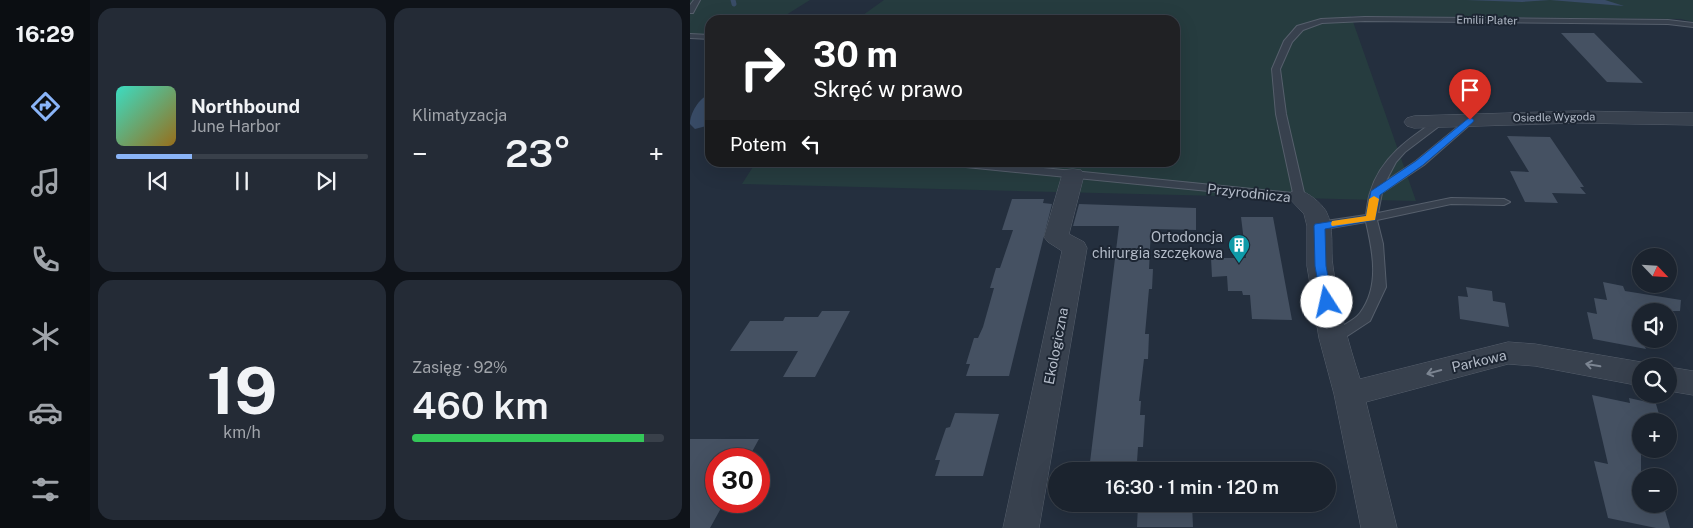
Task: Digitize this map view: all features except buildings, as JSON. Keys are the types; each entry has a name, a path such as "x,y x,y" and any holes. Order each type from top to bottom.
{"street":[{"name":"Osiedle Wygoda","path":"1414,122 1576,117 1693,119"},
{"name":"Ekologiczna","path":"1022,528 1075,248 1056,237 1073,175"},
{"name":"Przyrodnicza","path":"1299,198 1315,212 1319,226 1320,266 1333,338 1349,394 1379,528"},
{"name":"Parkowa","path":"1349,394 1508,353 1535,355 1632,372"},
{"path":"1677,380 1693,383"}],"lane":[{"path":"690,11 697,0"},
{"name":"Emilii Plater","path":"1299,198 1281,114 1276,69 1288,41 1300,28 1311,23 1340,20 1668,22 1693,25"},
{"path":"690,36 705,37"},
{"path":"1375,194 1420,163 1470,120"},
{"path":"1333,338 1365,317 1380,287 1377,244 1371,218 1375,194 1388,163 1408,143 1441,121"},
{"name":"Przyrodnicza","path":"995,167 1299,198"},
{"path":"1319,226 1371,218 1451,201 1504,202"}],"green space":[{"path":"690,0 810,0 786,15 705,15 705,34 690,34"},
{"path":"884,0 1693,0 1693,22 1681,19 1351,16 1416,201 742,184 753,167 1180,167 1180,15 863,15"}],"water":[{"path":"1466,0 1550,0 1522,2"},
{"path":"1550,0 1605,0 1624,6"},
{"path":"705,97 705,126 695,129 690,124 690,120 693,111"}],"waterway":[{"path":"733,0 734,4"}],"slow traffic":[{"path":"1336,224 1371,218 1374,199"}],"place":[{"name":"Ortodoncja chirurgia szczękowa","path":"1239,264"}],"route":[{"path":"1327,302 1320,266 1321,245 1319,226 1371,218 1375,194 1395,178 1420,163 1470,120"}]}
